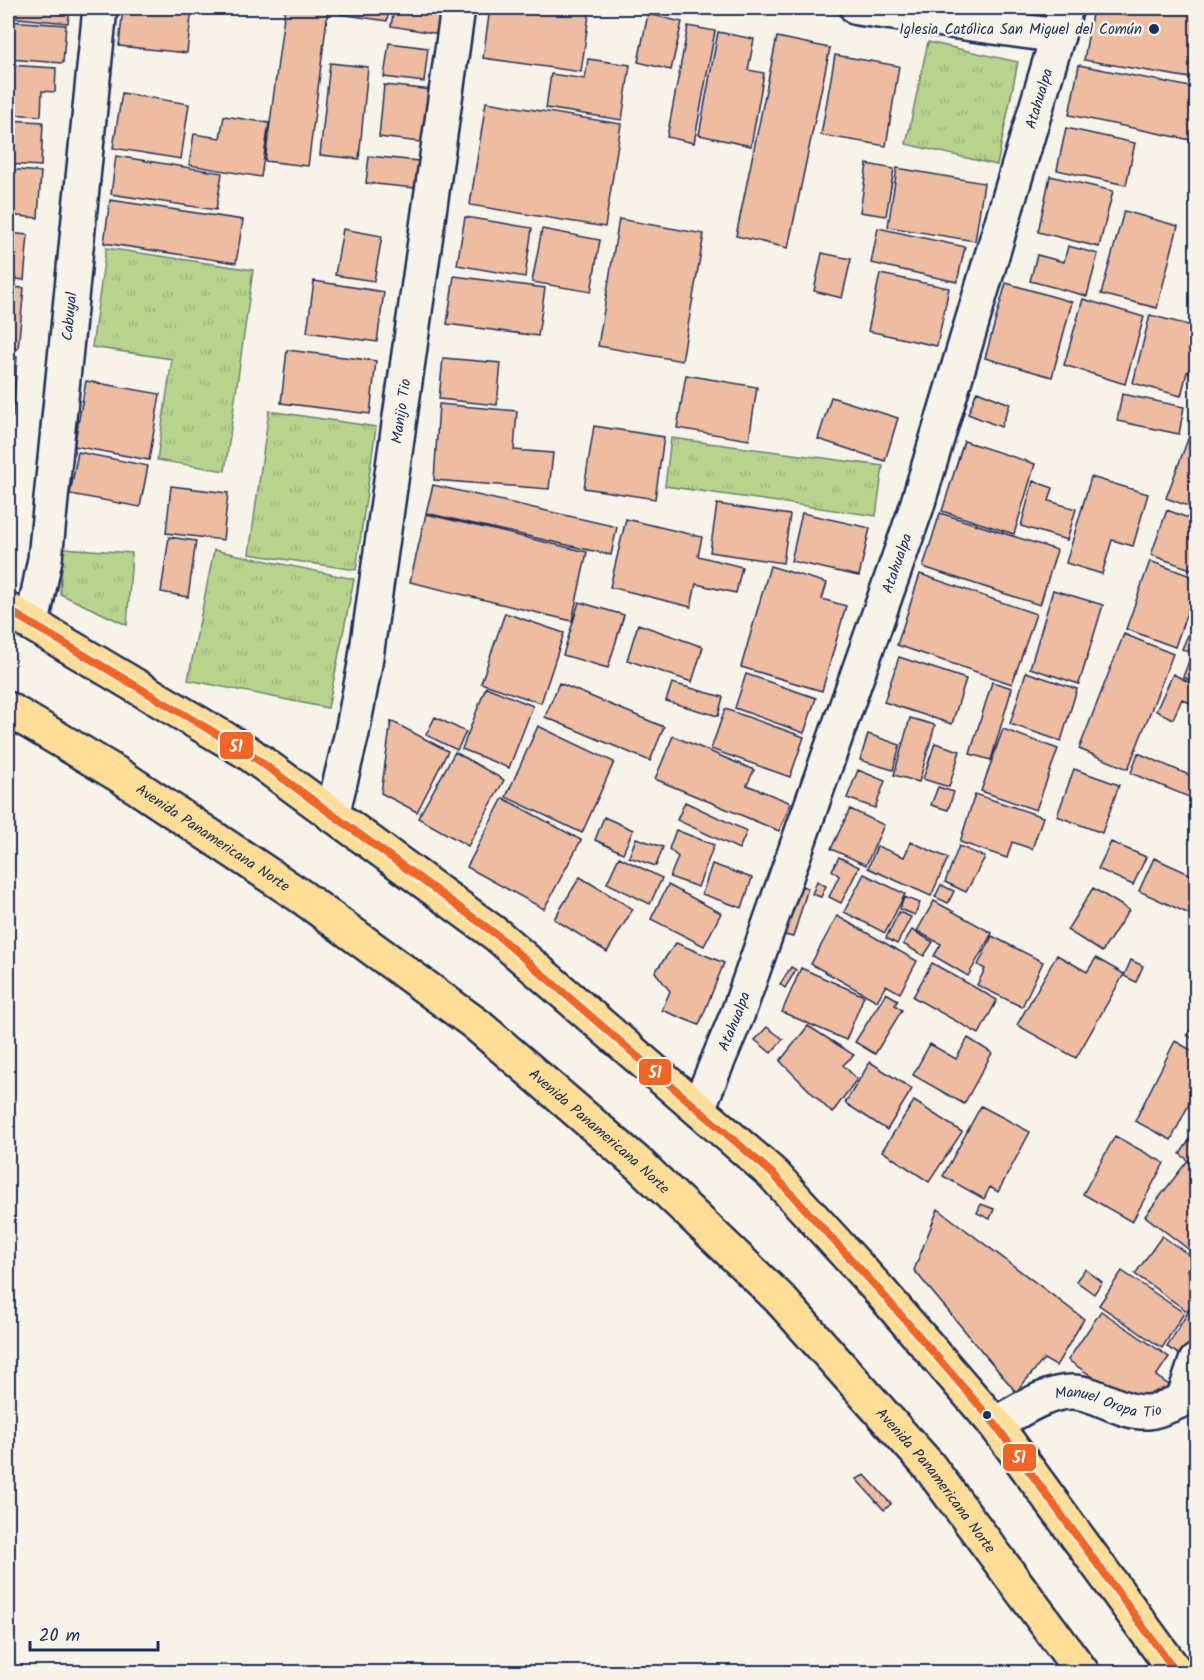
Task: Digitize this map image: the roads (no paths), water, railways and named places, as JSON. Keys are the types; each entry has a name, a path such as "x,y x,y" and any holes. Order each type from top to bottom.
{"highway":[{"path":"20,617 247,752 497,935 773,1174 880,1291 995,1424 1176,1672"},
{"name":"Avenida Panamericana Norte","path":"8,709 118,775 302,897 476,1024 641,1166 779,1298 913,1448 1082,1672"}],"street":[{"name":"Cabuyal","path":"20,617 45,559 100,8"},
{"name":"Manijo Tio","path":"332,815 352,733 365,664 458,8"},
{"path":"857,8 1062,22"},
{"name":"Atahualpa","path":"698,1108 738,1013 916,509 1062,22"},
{"name":"Manuel Oropa Tio","path":"995,1424 1058,1393 1074,1392 1089,1395 1146,1412 1190,1404 1197,1361"}],"place":[{"name":"Iglesia Católica San Miguel del Común","path":"1154,29"}]}
